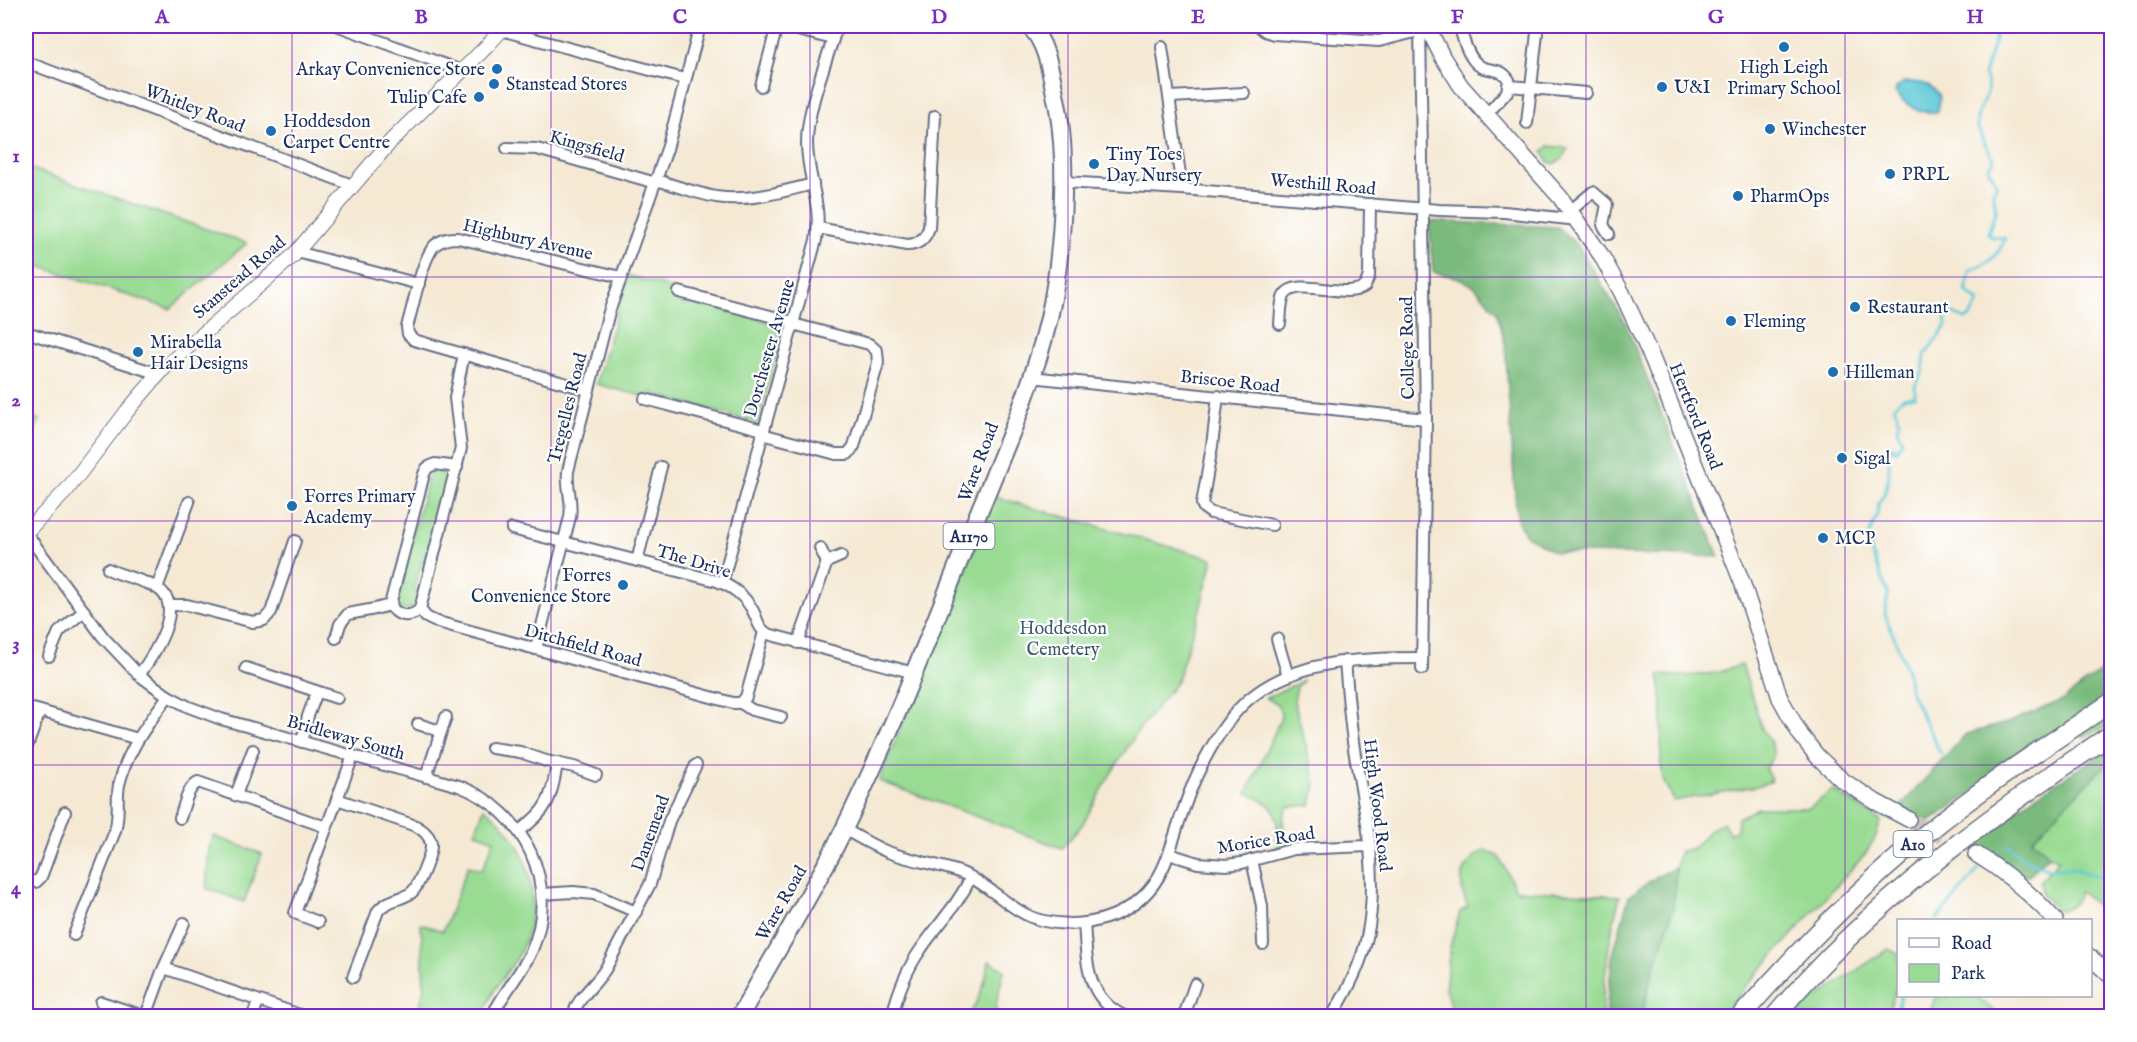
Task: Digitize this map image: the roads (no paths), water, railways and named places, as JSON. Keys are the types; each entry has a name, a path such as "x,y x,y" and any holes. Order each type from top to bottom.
{"highway":[{"name":"A10","path":"1741,1017 1780,971 1823,926 1923,836 2023,761 2112,702"},
{"name":"A10","path":"1775,1017 1832,954 1934,861 1976,828 2112,734"}],"main road":[{"name":"Ware Road","path":"741,1017 844,829 914,673 1031,377 1046,329 1056,283 1061,240 1064,182 1062,128 1053,85 1040,41 1034,30 1028,26"},
{"name":"Hertford Road","path":"1422,27 1439,49 1461,86 1547,182 1574,216 1601,255 1622,293 1652,358 1742,582 1780,698 1792,722 1806,744 1834,774 1863,794 1908,819"},
{"path":"1976,854 2000,868 2029,893 2053,919"},
{"path":"2092,958 2112,977"}],"street":[{"path":"339,26 462,71"},
{"name":"Tregelles Road","path":"536,649 571,511 567,483 568,471 588,390 621,277 657,181 700,26"},
{"path":"760,86 777,26"},
{"path":"782,26 833,39"},
{"name":"Dorchester Avenue","path":"722,583 818,228 818,208 807,149 810,119 837,26"},
{"path":"1002,26 1014,28 1028,26"},
{"path":"1259,26 1265,31 1274,33 1372,40 1384,40 1422,27"},
{"name":"College Road","path":"1345,661 1422,664 1426,419 1419,57 1422,27"},
{"path":"503,28 684,79"},
{"name":"Stanstead Road","path":"26,533 66,491 159,374 194,340 297,252 395,137 503,28"},
{"path":"1461,31 1467,47 1478,64 1482,68 1500,71 1509,80 1510,86 1503,98 1486,115"},
{"path":"1527,123 1537,33"},
{"path":"1162,47 1182,189"},
{"path":"1419,57 1439,49"},
{"name":"Whitley Road","path":"26,62 352,185"},
{"path":"1510,86 1586,93"},
{"path":"1170,97 1244,93"},
{"path":"818,228 907,245 914,245 923,239 929,228 935,116"},
{"name":"Kingsfield","path":"507,148 537,149 706,195 727,198 757,197 813,184"},
{"name":"Westhill Road","path":"1064,182 1182,189 1421,209 1574,216"},
{"path":"1574,216 1593,192 1607,204 1603,225 1609,234"},
{"path":"1280,324 1282,300 1291,289 1353,291 1365,286 1369,276 1370,204"},
{"name":"Highbury Avenue","path":"464,354 414,340 408,334 407,327 429,253 440,242 452,238 477,242 621,277"},
{"path":"297,252 419,284"},
{"path":"645,399 841,455 848,454 854,447 878,357 875,348 869,344 679,292"},
{"path":"26,332 159,374"},
{"path":"390,605 403,615 413,614 420,609 462,442 455,398 464,354 588,390"},
{"name":"Briscoe Road","path":"1031,377 1426,419"},
{"path":"1218,396 1202,504 1212,513 1272,525"},
{"path":"390,605 424,474 427,468 435,464 457,467"},
{"path":"637,561 661,467"},
{"path":"157,588 189,502"},
{"name":"The Drive","path":"512,529 722,583 746,600 765,632"},
{"name":"Bridleway South","path":"26,533 109,644 139,675 168,696 214,717 459,786 479,795 503,813 519,831 533,858 542,894 538,930 530,953 492,1017"},
{"path":"169,605 187,605 253,622 264,620 271,612 295,541"},
{"path":"798,643 827,562 820,548"},
{"path":"827,562 841,556"},
{"path":"108,569 157,588 166,597 169,605 158,646 139,675"},
{"path":"336,638 340,624 348,614 390,605"},
{"name":"Ditchfield Road","path":"420,609 426,617 434,621 729,702 741,703 752,710 781,717"},
{"path":"49,656 59,632 84,611"},
{"path":"741,703 748,692 765,632 798,643 914,673"},
{"path":"1277,639 1288,676"},
{"path":"844,829 885,851 940,866 985,884 1025,915 1057,923 1084,923 1106,919 1126,910 1141,899 1159,876 1169,854 1190,791 1219,737 1241,706 1250,698 1288,676 1314,667 1345,661"},
{"name":"High Wood Road","path":"1332,1017 1354,976 1367,937 1371,905 1370,846 1352,735 1345,661"},
{"path":"246,668 337,698"},
{"path":"302,742 317,692"},
{"path":"74,935 116,831 120,782 125,763 138,739 168,696"},
{"path":"26,707 138,739"},
{"path":"26,749 40,711"},
{"path":"426,777 446,717"},
{"path":"418,724 440,731"},
{"path":"492,748 520,752 596,775"},
{"path":"236,795 253,750"},
{"path":"318,921 295,913 353,756"},
{"path":"519,831 543,811 554,782 557,763"},
{"name":"Danemead","path":"573,1017 580,1000 606,968 636,912 652,877 672,814 696,765"},
{"path":"180,818 195,783 201,783 326,828"},
{"path":"337,799 416,826 427,834 431,844 416,889 384,904 378,911 353,978"},
{"path":"26,879 36,882 41,877 65,812"},
{"name":"Morice Road","path":"1169,854 1211,865 1252,861 1294,849 1370,846"},
{"path":"1252,861 1262,906 1263,944"},
{"path":"892,1017 900,988 911,963 958,902 970,877"},
{"path":"542,894 573,892 594,894 636,912"},
{"path":"101,1002 144,1017 184,923"},
{"path":"1084,923 1092,986 1103,1002 1124,1017"},
{"path":"164,968 303,1017"},
{"path":"1184,1017 1195,984"},
{"path":"253,1017 258,1002"}],"water":[{"path":"1904,82 1920,83 1932,88 1940,96 1938,112 1919,110 1904,101 1895,92 1897,87"}],"waterway":[{"path":"1941,754 1909,689 1908,673 1885,614 1888,593 1871,551 1869,535 1889,476 1889,453 1893,446 1896,451 1902,440 1897,429 1900,421 1894,406 1902,398 1915,396 1915,386 1923,372 1925,355 1946,326 1947,311 1965,319 1970,317 1979,302 1966,291 1970,270 1982,266 1992,258 2000,249 2005,238 1992,237 1988,233 1996,210 1993,192 1997,184 1988,168 1994,159 1977,124 1977,117 1988,89 1984,75 1995,39 1996,26"},
{"path":"2008,845 2028,861 2049,869 2072,868 2099,877 2112,887"},
{"path":"1937,919 1979,869"},
{"path":"1895,1016 1901,997"}],"tunnel":[{"path":"1908,819 1976,854"}],"place":[{"name":"High Leigh Primary School","path":"1784,47"},
{"name":"Arkay Convenience Store","path":"497,69"},
{"name":"Stanstead Stores","path":"494,84"},
{"name":"U&I","path":"1662,87"},
{"name":"Tulip Cafe","path":"479,97"},
{"name":"Winchester","path":"1770,129"},
{"name":"Hoddesdon Carpet Centre","path":"271,131"},
{"name":"Tiny Toes Day Nursery","path":"1094,164"},
{"name":"PRPL","path":"1890,174"},
{"name":"PharmOps","path":"1738,196"},
{"name":"Restaurant","path":"1855,307"},
{"name":"Fleming","path":"1731,321"},
{"name":"Mirabella Hair Designs","path":"138,352"},
{"name":"Hilleman","path":"1833,372"},
{"name":"Sigal","path":"1842,458"},
{"name":"Forres Primary Academy","path":"292,506"},
{"name":"MCP","path":"1823,538"},
{"name":"Forres Convenience Store","path":"623,585"}],"park label":[{"name":"Hoddesdon Cemetery","path":"1063,638"}]}
